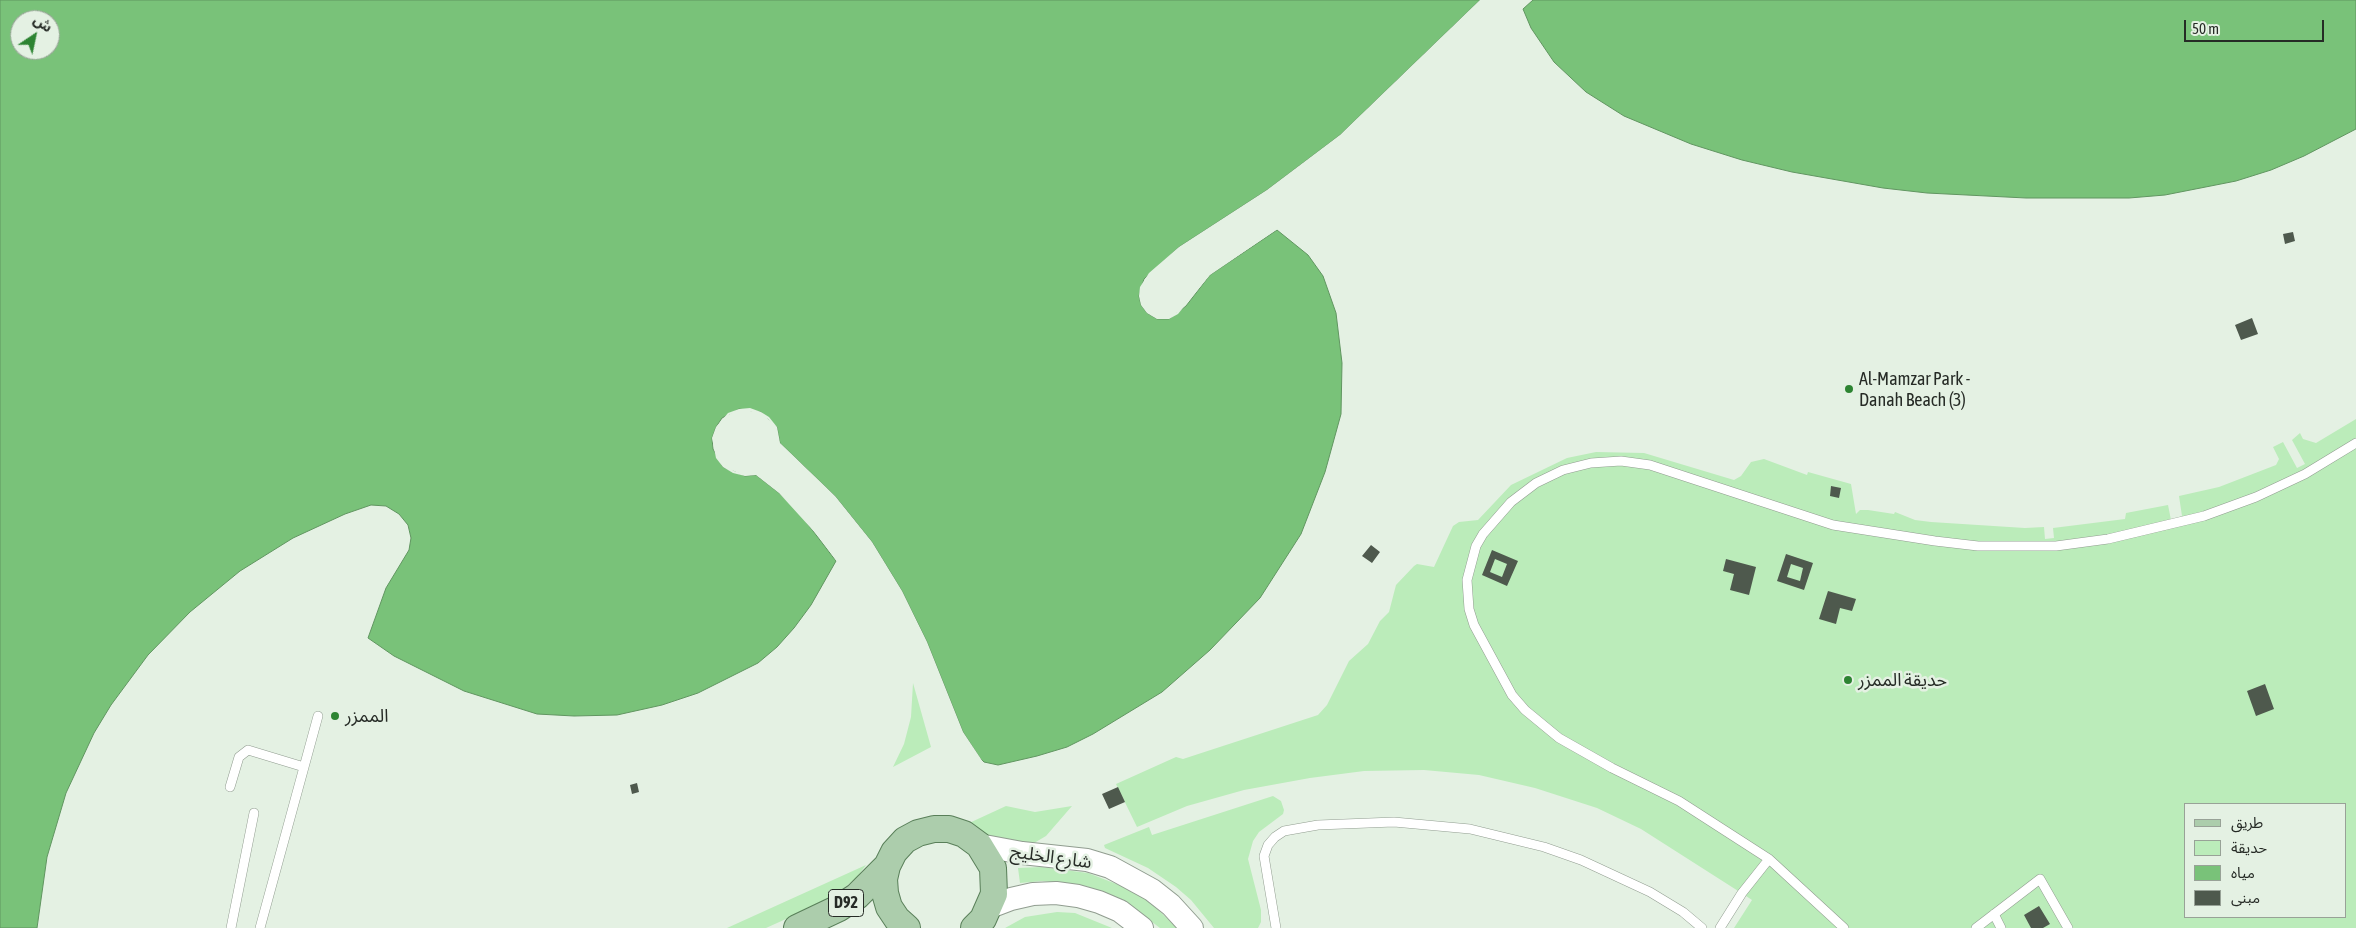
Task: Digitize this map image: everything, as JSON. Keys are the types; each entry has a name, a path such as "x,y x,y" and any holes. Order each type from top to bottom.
{"main road":[{"path":"907,928 897,919 889,907 884,879 887,866 894,852 905,840 918,832 934,829 949,829 964,834 979,845 987,856 994,874 994,894 990,907 983,919 974,928"},
{"name":"شارع الخليج","path":"979,845 1022,853 1087,860 1110,867 1152,890 1171,905 1192,928"},
{"name":"D92","path":"798,928 839,908 857,896 887,866"},
{"name":"شارع الخليج","path":"990,907 1033,894 1056,893 1078,896 1120,911 1142,928"}],"lane":[{"path":"1844,928 1769,859 1679,802 1604,764 1559,738 1525,710 1512,695 1474,625 1469,610 1467,580 1476,546 1500,512 1523,491 1563,470 1591,463 1621,461 1650,465 1833,524 1935,541 1978,546 2056,546 2108,540 2204,516 2264,493 2304,474 2356,443"},
{"path":"260,928 318,716"},
{"path":"230,787 239,757 248,750 304,766"},
{"path":"231,928 254,813"},
{"path":"1276,928 1264,856 1268,846 1275,837 1284,831 1318,824 1394,822 1470,829 1544,847 1580,860 1650,892 1682,912 1702,928"},
{"path":"1720,928 1742,893 1769,859"},
{"path":"1976,928 2040,879 2068,928"},
{"path":"1994,914 2001,928"}],"green space":[{"name":"حديقة الممزر","path":"2356,419 2356,928 1734,928 1752,900 1641,829 1597,808 1535,788 1479,775 1424,770 1364,771 1310,778 1244,790 1187,806 1137,827 1116,784 1176,757 1183,759 1318,715 1327,705 1349,661 1368,644 1380,621 1389,612 1396,585 1414,566 1417,564 1434,567 1453,526 1459,522 1478,520 1511,485 1567,458 1596,452 1644,453 1734,480 1741,476 1751,462 1764,459 1807,475 1808,472 1851,484 1856,514 1860,510 1868,510 1894,514 1895,512 1915,520 1931,522 2025,528 2044,527 2045,539 2054,538 2053,528 2125,519 2126,513 2168,505 2171,520 2182,516 2179,496 2219,487 2276,465 2279,459 2273,447 2283,442 2297,468 2305,464 2292,440 2300,433 2303,439 2316,443"},
{"path":"913,683 931,747 893,767 904,744 911,717"},
{"path":"1273,796 1281,801 1284,810 1283,814 1259,832 1253,841 1248,859 1261,910 1261,922 1258,928 1214,928 1191,900 1176,887 1148,868 1105,848 1104,845 1149,827 1152,835"},
{"path":"1006,806 1035,812 1072,806 1046,836 1029,846 996,840 967,824"},
{"path":"866,865 857,877 838,893 817,905 766,928 727,928"},
{"path":"1041,867 1088,873 1132,890 1150,902 1177,928 1160,928 1127,903 1086,886 1042,881 1020,883 1018,868"},
{"path":"1057,912 1075,913 1112,928 1005,928 1025,917"}],"water":[{"path":"0,0 1480,0 1340,135 1267,190 1179,247 1144,279 1139,296 1141,305 1147,313 1157,319 1169,319 1186,306 1210,275 1277,230 1308,255 1323,276 1336,313 1342,363 1341,414 1325,472 1301,534 1260,598 1210,650 1162,692 1093,734 1067,747 998,765 984,762 963,732 927,642 902,591 872,542 835,496 780,443 777,427 761,412 739,409 722,418 712,438 713,449 723,467 745,476 756,475 779,493 800,514 836,561 811,605 794,628 777,647 758,663 698,693 662,705 617,715 574,716 537,714 464,691 394,656 368,638 386,588 409,550 411,538 408,525 399,514 386,506 371,505 345,514 293,538 240,571 190,612 148,655 111,705 94,733 66,793 47,857 37,928 0,928"},
{"path":"1533,0 2356,0 2356,129 2304,156 2271,170 2236,181 2165,195 2129,198 2026,198 1927,193 1883,188 1792,172 1742,160 1691,144 1624,116 1586,92 1554,62 1531,28 1523,9"}],"pier":[{"path":"1480,0 1482,2 1462,22 1341,137 1268,192 1181,249 1151,274 1142,288 1143,304 1148,311 1158,316 1168,316 1177,312 1208,273 1275,228 1279,228 1210,275 1178,314 1169,319 1157,319 1147,313 1141,305 1139,296 1140,287 1149,273 1179,247 1267,190 1340,135"},
{"path":"750,408 769,417 777,427 780,443 835,496 872,542 902,591 927,642 963,732 985,765 978,760 960,733 925,643 900,592 870,543 833,497 778,445 775,428 768,419 750,411 739,411 729,415 718,428 715,438 718,456 725,465 734,471 745,474 757,472 781,491 821,535 838,560 838,563 819,537 779,493 756,475 745,476 733,473 723,467 716,458 712,438 716,427 728,413"}],"building":[{"path":"2293,232 2295,241 2285,244 2283,234"},
{"path":"2252,318 2258,334 2241,340 2235,325"},
{"path":"1831,486 1841,488 1839,498 1830,496"},
{"path":"1371,545 1380,552 1372,563 1362,556"},
{"path":"1492,550 1518,561 1507,586 1482,575","holes":["1495,559 1507,564 1502,577 1490,572"]},
{"path":"1786,554 1813,563 1804,590 1777,581","holes":["1791,564 1803,568 1800,581 1787,577"]},
{"path":"1726,559 1756,567 1749,595 1730,590 1734,574 1723,571"},
{"path":"1828,591 1856,599 1852,611 1840,608 1836,624 1819,619"},
{"path":"2265,684 2274,709 2256,716 2247,691"},
{"path":"637,783 639,792 632,794 630,785"},
{"path":"1118,787 1125,802 1109,809 1102,794"},
{"path":"2039,906 2050,924 2043,928 2031,928 2024,915"}],"place":[{"name":"Al-Mamzar Park - Danah Beach (3)","path":"1849,389"},
{"name":"حديقة الممزر","path":"1848,680"},
{"name":"الممزر","path":"335,716"}]}
